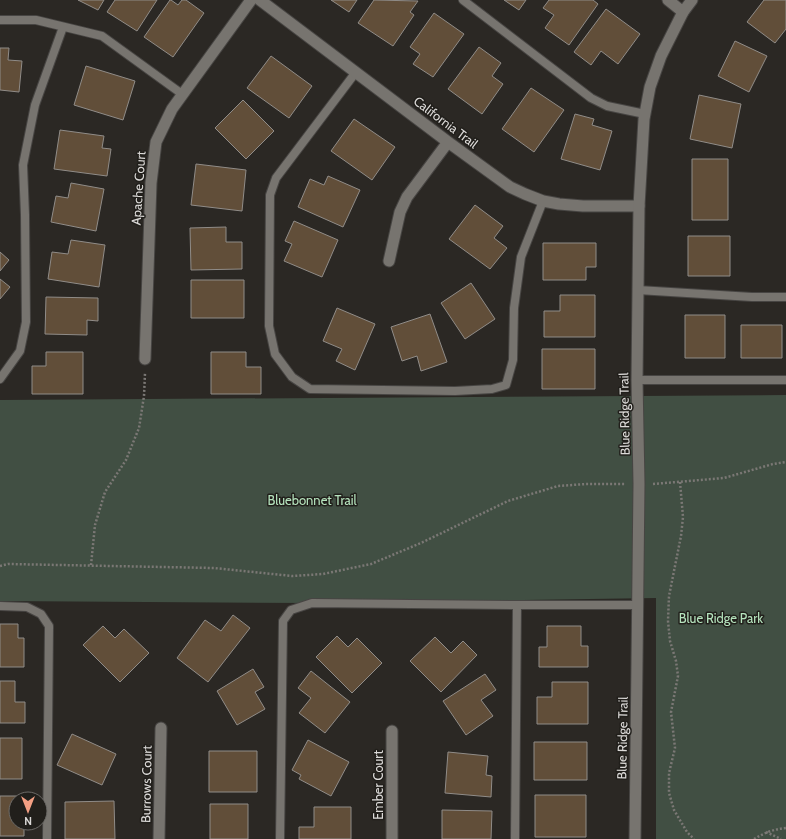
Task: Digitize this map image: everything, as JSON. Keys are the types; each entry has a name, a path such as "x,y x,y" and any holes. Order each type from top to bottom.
{"street":[{"name":"Apache Court","path":"145,359 150,183 156,142 172,109 182,94 251,0"},
{"name":"California Trail","path":"260,0 510,187 544,201 559,204 583,206 639,206"},
{"path":"668,0 683,12"},
{"name":"Blue Ridge Trail","path":"634,839 639,484 636,380 639,206 645,114 650,87 661,56 683,12 692,0"},
{"path":"389,262 400,212 407,197 448,142"},
{"name":"Burrows Court","path":"159,839 161,728"},
{"name":"Ember Court","path":"392,731 392,839"}],"lane":[{"path":"463,0 591,98 608,106 645,114"},
{"path":"0,20 36,20 102,36 182,94"},
{"path":"0,379 20,351 26,322 26,215 23,165 35,105 63,27"},
{"path":"356,72 276,178 270,195 269,326 275,354 292,377 310,389 455,391 492,389 506,385 513,360 514,308 521,257 544,201"},
{"path":"638,290 752,297 786,297"},
{"path":"636,380 786,380"},
{"path":"280,839 283,621 290,610 312,603 638,605"},
{"path":"515,839 517,605"},
{"path":"0,606 27,607 41,614 49,626 47,839"}],"path":[{"path":"91,565 95,525 105,492 126,460 139,428 144,396 145,359"},
{"path":"657,484 724,478 773,464 786,462"},
{"path":"680,482 683,517 681,536 669,596 668,621 670,640 676,661 678,676 671,712 675,748 668,793 674,810 694,839"},
{"path":"0,566 8,564 214,568 292,576 323,574 371,564 421,543 508,501 558,486 622,484"},
{"path":"754,839 766,832 786,828"},
{"path":"766,832 781,839"}],"green space":[{"name":"Bluebonnet Trail","path":"786,395 786,839 656,839 656,598 312,603 0,601 0,400"}],"building":[{"path":"78,0 104,0 98,10"},
{"path":"115,0 157,0 137,31 107,12"},
{"path":"170,0 178,5 182,0 186,0 204,13 173,57 144,37"},
{"path":"331,0 357,0 349,12"},
{"path":"374,0 418,1 410,12 414,15 393,46 358,23"},
{"path":"504,0 526,0 519,10"},
{"path":"549,0 593,0 598,4 569,45 545,28 554,15 543,8"},
{"path":"764,0 786,0 786,29 775,43 747,22"},
{"path":"606,9 640,34 618,64 601,51 591,65 574,52"},
{"path":"434,13 464,34 433,77 413,64 420,54 410,47"},
{"path":"735,41 767,56 749,92 718,76"},
{"path":"479,47 501,63 492,76 503,84 482,114 448,89"},
{"path":"0,48 9,48 8,60 22,61 19,92 0,90"},
{"path":"271,56 312,86 289,118 247,88"},
{"path":"86,66 135,81 123,120 74,105"},
{"path":"531,88 564,110 534,152 502,129"},
{"path":"699,95 741,104 732,148 690,139"},
{"path":"243,100 274,131 246,159 215,128"},
{"path":"575,114 594,119 592,125 612,131 600,170 561,159"},
{"path":"354,119 395,147 372,180 331,151"},
{"path":"60,130 104,136 102,148 111,149 107,176 54,169"},
{"path":"692,159 728,159 728,220 692,220"},
{"path":"196,164 246,170 242,211 191,205"},
{"path":"328,176 360,190 343,227 298,207 310,179 324,185"},
{"path":"71,183 104,189 96,231 51,222 56,196 68,198"},
{"path":"475,205 503,226 494,238 507,248 490,269 449,239"},
{"path":"294,221 338,240 322,277 284,261 292,244 285,241"},
{"path":"226,227 226,242 242,242 242,269 191,270 190,228"},
{"path":"688,236 730,236 730,276 688,276"},
{"path":"71,240 105,245 99,287 48,279 52,252 68,254"},
{"path":"543,243 596,243 596,267 586,267 586,280 543,280"},
{"path":"0,252 9,260 0,271"},
{"path":"0,279 10,287 0,299"},
{"path":"191,280 244,280 244,318 191,318"},
{"path":"471,283 495,319 465,339 441,303"},
{"path":"560,295 595,295 595,337 544,337 544,311 560,311"},
{"path":"46,297 98,298 98,321 87,320 87,335 45,334"},
{"path":"337,308 375,324 355,370 336,361 342,349 323,341"},
{"path":"430,314 447,362 421,371 417,356 402,361 391,327"},
{"path":"685,315 725,315 725,358 685,358"},
{"path":"741,325 782,325 782,358 741,358"},
{"path":"542,349 595,349 595,389 542,389"},
{"path":"46,352 83,352 83,394 32,394 32,366 46,366"},
{"path":"211,352 246,352 246,367 261,367 261,394 211,394"},
{"path":"233,615 250,628 208,682 177,658 205,620 221,631"},
{"path":"0,624 18,624 18,638 24,638 24,667 0,667"},
{"path":"103,626 115,638 124,629 149,653 120,682 83,645"},
{"path":"547,626 581,626 581,646 588,646 588,667 539,667 539,647 547,647"},
{"path":"337,636 348,647 357,638 382,663 352,693 316,657"},
{"path":"435,637 451,653 463,641 477,655 441,692 410,661"},
{"path":"253,669 264,687 255,692 265,709 237,725 217,691"},
{"path":"311,671 350,702 325,733 299,713 311,698 298,688"},
{"path":"485,674 496,690 481,700 493,716 466,735 443,701"},
{"path":"0,681 15,681 15,702 25,702 25,723 0,723"},
{"path":"552,682 588,682 588,724 537,724 537,697 552,697"},
{"path":"72,734 116,754 102,785 57,765"},
{"path":"0,738 22,738 22,779 0,779"},
{"path":"308,740 349,762 331,796 299,779 301,775 292,770"},
{"path":"534,742 587,742 587,780 534,780"},
{"path":"209,751 257,751 257,792 209,792"},
{"path":"448,752 488,756 486,775 492,776 491,797 445,793"},
{"path":"535,795 586,795 586,837 535,837"},
{"path":"0,796 8,796 8,831 24,831 24,836 0,836"},
{"path":"114,801 115,839 65,839 65,802"},
{"path":"210,804 248,804 248,839 210,839"},
{"path":"314,807 351,807 351,839 299,839 299,827 314,827"},
{"path":"442,810 492,811 491,839 442,839"}],"park label":[{"name":"Blue Ridge Park","path":"721,618"}]}
